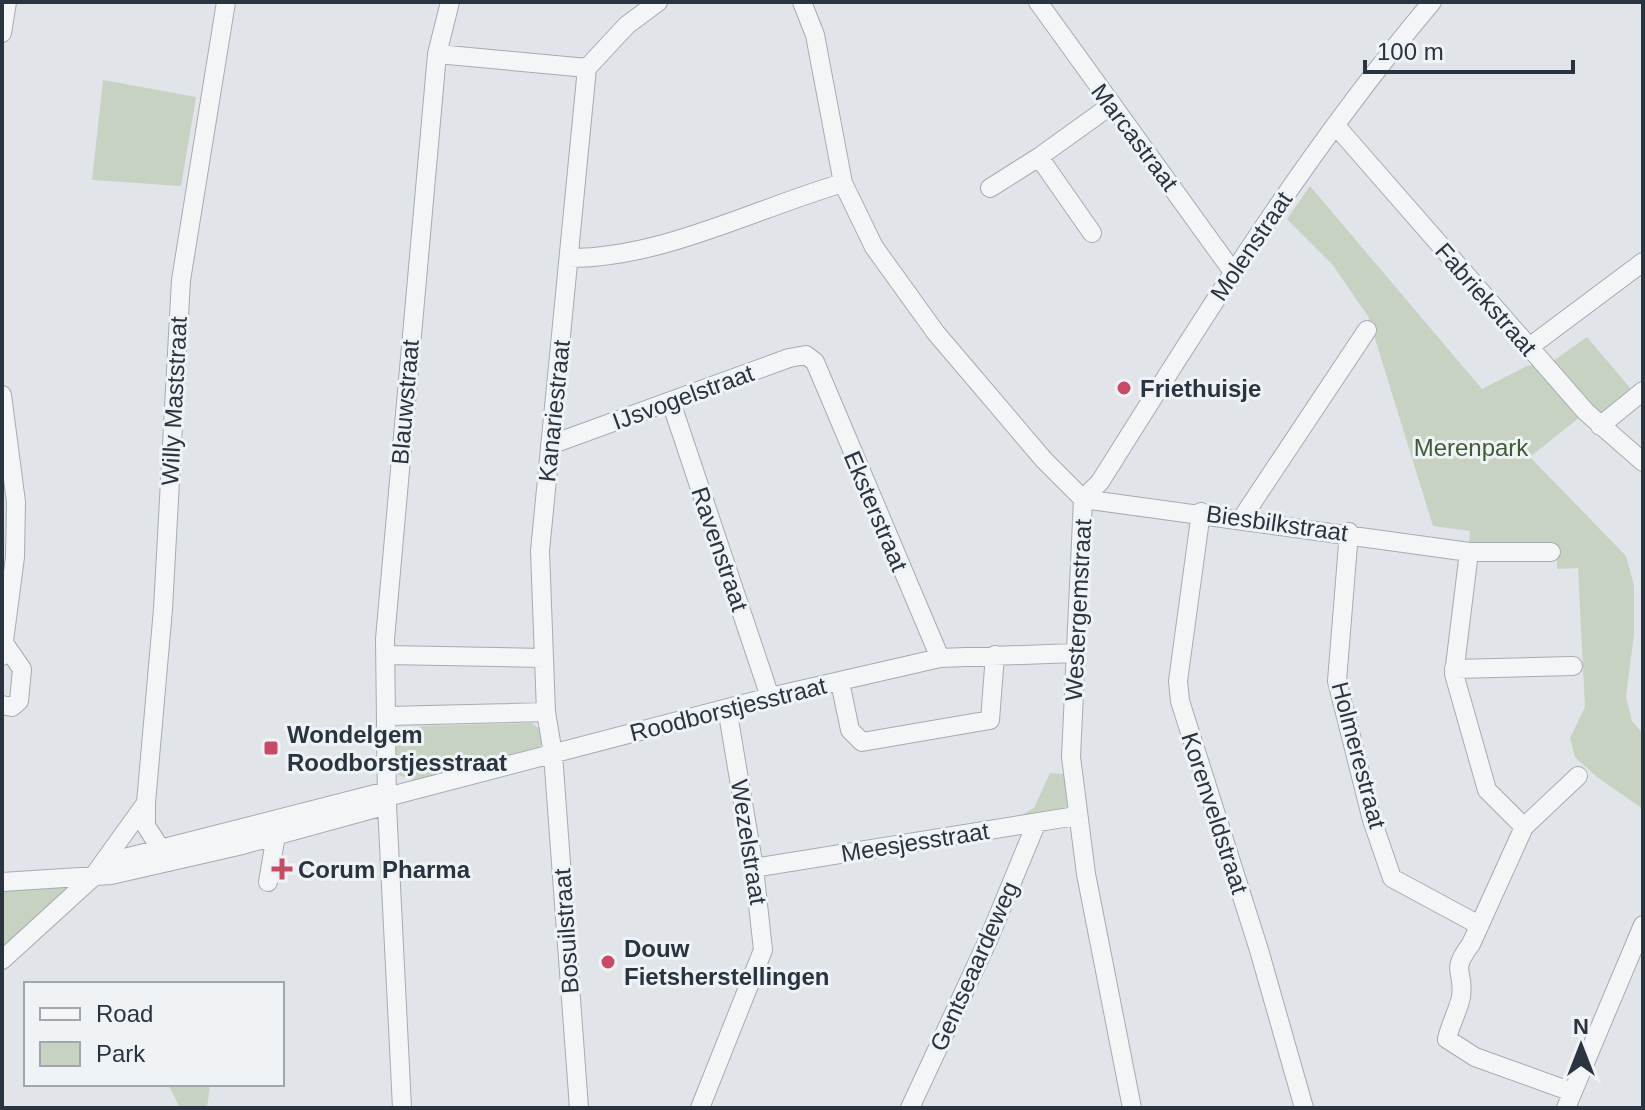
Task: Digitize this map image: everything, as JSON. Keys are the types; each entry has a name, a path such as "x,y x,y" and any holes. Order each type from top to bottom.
{"street":[{"path":"2,33 7,2"},
{"name":"Willy Maststraat","path":"165,855 146,826 146,803 163,609 181,280 226,2"},
{"name":"Blauwstraat","path":"402,1108 387,798 389,716 386,655 406,375 437,54 450,2"},
{"path":"437,54 587,68 627,25 658,2"},
{"name":"Westergemstraat","path":"802,2 815,35 843,183 891,274 1044,460 1083,499 1071,757 1076,816 1132,1108"},
{"name":"Marcastraat","path":"1038,2 1110,106 1233,272"},
{"name":"Molenstraat","path":"1083,499 1100,482 1233,272 1393,47 1432,2"},
{"name":"Kanariestraat","path":"553,754 546,712 540,551 587,68"},
{"path":"990,188 1110,106"},
{"name":"Fabriekstraat","path":"1337,127 1528,348 1600,426 1643,462"},
{"path":"1039,157 1092,233"},
{"path":"569,258 605,258 653,246 843,183"},
{"path":"1528,348 1643,262"},
{"path":"1242,518 1367,330"},
{"name":"IJsvogelstraat","path":"550,445 789,358 806,355 815,362"},
{"name":"Eksterstraat","path":"815,362 940,658"},
{"path":"1600,426 1643,391"},
{"path":"2,395 16,502 15,557 3,650 23,673 19,701 12,707 2,705"},
{"name":"Ravenstraat","path":"671,402 770,697"},
{"name":"Biesbilkstraat","path":"1083,499 1349,532 1469,552 1551,552"},
{"name":"Korenveldstraat","path":"1201,512 1178,681 1180,701 1259,950 1304,1108"},
{"name":"Holmerestraat","path":"1349,532 1337,681 1372,820 1392,878 1479,925"},
{"path":"1469,552 1454,669 1487,790 1524,827"},
{"name":"Roodborstjesstraat","path":"165,855 770,697 940,658 1075,653"},
{"path":"386,655 543,658"},
{"path":"840,682 850,730 862,742 876,740 990,720 995,655"},
{"path":"1454,669 1573,666"},
{"name":"Wezelstraat","path":"700,1108 763,950 754,868 727,708"},
{"path":"389,716 546,712"},
{"name":"Bosuilstraat","path":"553,754 579,1108"},
{"path":"1578,776 1524,827 1471,944 1460,959 1457,970 1460,1000 1447,1039 1475,1057 1569,1100 1643,925"},
{"name":"Roodborstjesstraat","path":"105,863 276,835 387,798"},
{"name":"Willy Maststraat","path":"2,960 92,878 146,803"},
{"name":"Meesjesstraat","path":"754,868 1076,816"},
{"name":"Gentseaardeweg","path":"910,1108 989,938 1036,824"},
{"path":"268,882 276,835"},
{"path":"2,882 92,878 165,855"}],"green space":[{"path":"103,80 196,97 181,186 92,180"},
{"name":"Merenpark","path":"1310,186 1482,389 1527,366 1553,361 1587,337 1631,389 1597,418 1586,412 1530,457 1626,556 1634,585 1634,634 1626,697 1632,721 1643,734 1643,809 1597,777 1575,757 1570,738 1585,707 1578,568 1557,569 1557,547 1469,543 1470,531 1433,526 1368,316 1332,264 1287,219"},
{"path":"532,723 539,729 543,744 532,753 417,781 398,775 394,731 424,726"},
{"path":"1050,773 1066,774 1067,809 1024,818 1023,814 1034,808"},
{"path":"72,885 2,951 2,888"},
{"path":"169,1086 210,1086 207,1108 180,1108"}],"place":[{"name":"Friethuisje","path":"1124,388"},
{"name":"Wondelgem Roodborstjesstraat","path":"271,748"},
{"name":"Corum Pharma","path":"282,869"},
{"name":"Douw Fietsherstellingen","path":"608,962"}]}
